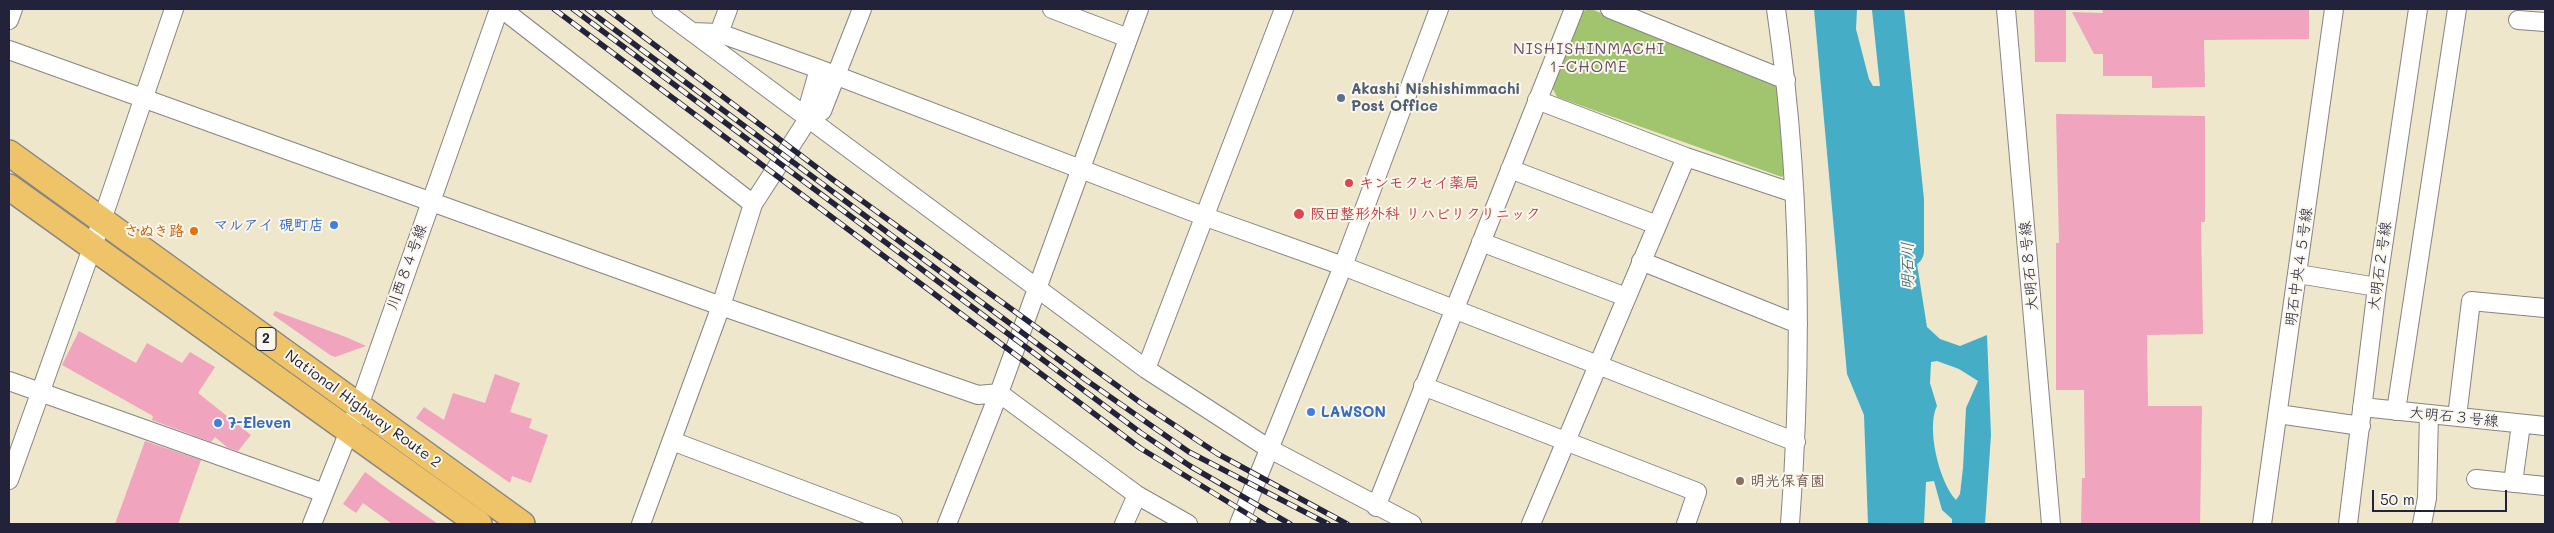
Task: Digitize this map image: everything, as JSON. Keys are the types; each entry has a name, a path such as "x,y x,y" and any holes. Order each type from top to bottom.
{"highway":[{"name":"National Highway Route 2","path":"9,154 522,524"},
{"name":"National Highway Route 2","path":"9,187 479,524"}],"street":[{"path":"9,20 13,9"},
{"path":"9,480 102,220 174,9"},
{"path":"501,9 753,204"},
{"name":"川西８４号線","path":"312,524 359,406 501,9"},
{"path":"661,9 1146,369 1268,448 1376,507 1412,524"},
{"path":"720,33 728,9"},
{"path":"641,524 721,306 753,204 808,119 822,111 862,9"},
{"path":"1052,9 1128,38"},
{"path":"947,524 999,393 1139,9"},
{"path":"1146,369 1206,217 1284,9"},
{"path":"1239,524 1268,448 1343,266 1439,9"},
{"path":"1376,507 1574,9"},
{"path":"1610,9 1786,80"},
{"path":"1776,9 1786,80 1794,193 1798,324 1796,442 1790,524"},
{"name":"大明石８号線","path":"2006,9 2051,524"},
{"name":"明石中央４５号線","path":"2262,524 2334,9"},
{"name":"大明石２号線","path":"2348,524 2377,287 2418,9"},
{"path":"2396,411 2457,9"},
{"path":"2518,20 2545,22"},
{"path":"692,32 720,33 819,69 1206,217 1343,266 1796,442"},
{"path":"9,50 721,306 978,395 999,393 1137,495 1188,524"},
{"path":"808,119 809,104 819,69"},
{"path":"1538,100 1686,157 1794,193"},
{"path":"1533,524 1565,440 1686,157"},
{"path":"1510,168 1657,225"},
{"path":"1480,242 1626,297"},
{"path":"1641,261 1798,324"},
{"path":"2298,274 2377,287"},
{"path":"2457,417 2471,300 2545,308"},
{"path":"9,381 324,493"},
{"path":"1423,386 1697,492 1686,524"},
{"name":"大明石３号線","path":"2362,407 2545,426"},
{"path":"2278,414 2361,426"},
{"path":"2422,524 2428,498 2429,414"},
{"path":"2513,483 2521,424"},
{"path":"672,441 893,524"},
{"path":"2476,479 2545,486"},
{"path":"1124,524 1137,495"}],"green space":[{"path":"1591,9 1778,84 1788,171 1782,177 1557,97 1551,85 1582,11"}],"water":[{"path":"1814,9 1857,9 1856,29 1869,79 1873,86 1880,86 1887,27 1894,9 1902,9 1901,79 1896,102 1917,142 1912,157 1902,169 1927,327 1940,339 1960,346 1987,335 1991,435 1985,524 1952,524 1952,519 1942,510 1934,481 1926,482 1924,524 1868,524 1864,415 1847,374","holes":["1937,361 1959,369 1978,381 1966,408 1963,468 1960,494 1956,500 1944,481 1936,454 1933,427 1937,406 1930,383 1931,362"]}],"building":[{"path":"2034,9 2066,9 2066,62 2035,62"},
{"path":"2102,9 2309,9 2309,39 2204,40 2205,87 2152,88 2152,76 2103,76 2103,54 2094,54 2072,12 2103,13"},
{"path":"2056,114 2205,116 2205,222 2201,222 2203,334 2147,335 2148,406 2202,406 2200,524 2081,524 2082,478 2085,478 2084,390 2056,390 2056,243 2059,243"},
{"path":"275,311 366,346 335,357 273,315"},
{"path":"79,331 136,363 147,343 182,363 190,352 215,367 198,393 251,435 238,451 228,448 215,437 211,442 152,420 153,416 62,365"},
{"path":"495,374 520,383 510,412 532,419 529,428 548,435 531,483 512,476 510,483 416,418 424,407 444,420 453,393 485,403"},
{"path":"145,441 201,460 178,524 115,524"},
{"path":"365,472 438,524 392,524 363,503 356,513 343,504"}],"waterway":[{"name":"明石川","path":"1888,9 1908,200 1908,251"}],"railway":[{"path":"554,9 1140,448 1264,524"},
{"path":"573,9 1141,433 1190,466 1290,524"},
{"path":"587,9 1086,380 1189,452 1328,524"},
{"path":"607,9 832,179 1141,403 1218,454 1347,524"}],"place":[{"name":"Akashi Nishishimmachi Post Office","path":"1341,98"},
{"name":"キンモクセイ薬局","path":"1349,183"},
{"name":"阪田整形外科 リハビリクリニック","path":"1299,214"},
{"name":"マルアイ 硯町店","path":"334,225"},
{"name":"さぬき路","path":"194,231"},
{"name":"LAWSON","path":"1311,412"},
{"name":"7-Eleven","path":"218,423"},
{"name":"明光保育園","path":"1740,481"}],"district":[{"name":"NISHISHINMACHI 1-CHOME","path":"1589,58"}]}
